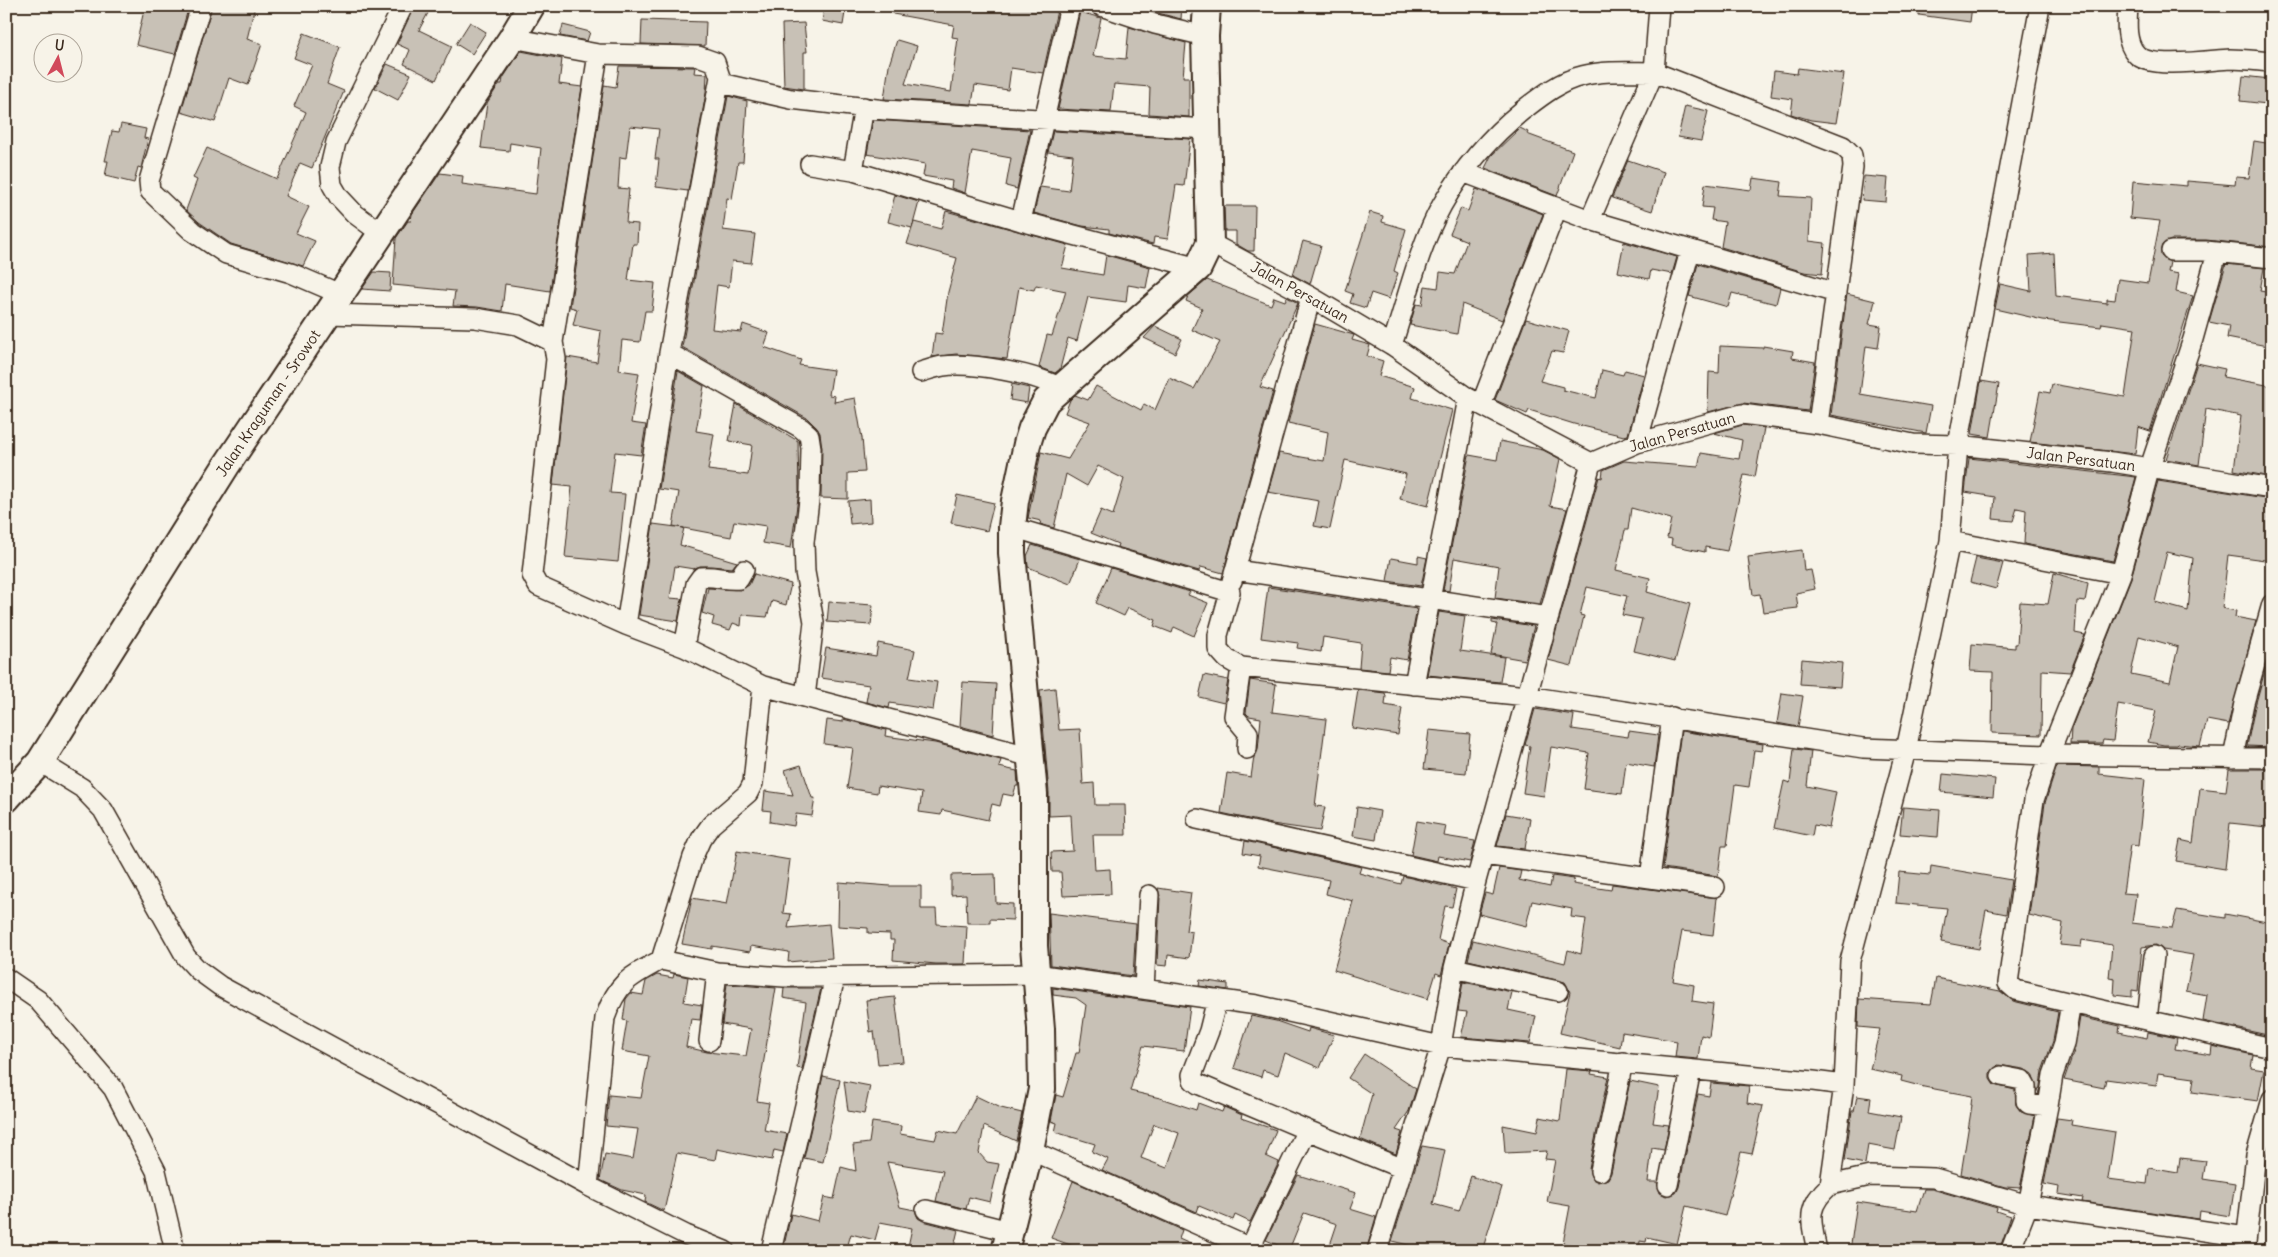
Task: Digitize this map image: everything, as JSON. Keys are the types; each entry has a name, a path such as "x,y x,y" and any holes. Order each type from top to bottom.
{"street":[{"path":"201,6 149,181 150,191 192,231 226,254 291,273 333,304 475,318 518,325 553,342"},
{"path":"382,234 355,214 339,197 332,185 330,167 336,142 403,6"},
{"name":"Jalan Kraguman - Srowot","path":"6,799 40,762 226,466 512,38 531,6"},
{"path":"1020,221 1070,6"},
{"path":"1101,6 1154,24 1205,36"},
{"path":"926,1210 1007,1241 1030,1150 1042,1089 1041,1029 1035,974 1035,844 1032,757 1012,553 1015,501 1032,428 1046,401 1198,268 1210,243 1207,180 1206,6"},
{"path":"1590,220 1654,72 1659,6"},
{"path":"1830,1185 1844,1085 1850,960 1906,750 1950,541 1958,445 2040,6"},
{"path":"2128,6 2128,34 2131,47 2140,58 2153,62 2205,63 2239,59 2272,62"},
{"path":"512,38 598,54 698,56 715,62 720,77 669,353 626,625"},
{"path":"598,54 553,342 556,359 532,575 538,586 626,625 684,647 763,686 1032,757"},
{"path":"1392,345 1426,242 1442,206 1463,172 1494,135 1544,93 1581,76 1615,72 1654,72 1843,146 1852,155 1853,167 1818,424"},
{"path":"720,83 791,99 864,107 1208,129"},
{"path":"853,171 864,107"},
{"path":"810,164 853,171 1020,221 1198,268"},
{"path":"1463,172 1590,220 1836,293"},
{"path":"1414,684 1431,600 1445,515 1474,402 1557,208"},
{"name":"Jalan Persatuan","path":"1210,243 1312,298 1392,345 1474,402 1591,463 1638,443 1742,414 1818,424 1914,444 1958,445 2150,467 2272,488"},
{"path":"2171,250 2272,258"},
{"path":"1638,443 1690,251"},
{"path":"2217,253 2190,348 2150,467 2121,574 2049,755 2034,800 2008,983 2016,990 2071,1004 2272,1048"},
{"path":"1312,298 1218,635 1218,649 1227,659 1241,667 1527,696 1863,748 2049,755 2272,758"},
{"path":"669,353 801,428 809,435 812,448 810,492 804,542 805,572 814,622 805,697"},
{"path":"921,372 943,366 973,365 1049,381 1060,388"},
{"path":"1377,1251 1401,1168 1441,1046 1454,968 1476,881 1591,463"},
{"path":"1012,527 1230,592"},
{"path":"1950,541 2121,574"},
{"path":"684,647 696,584 701,577 711,576 730,580 739,579 744,570"},
{"path":"1235,570 1549,617"},
{"path":"2233,758 2244,703 2272,604"},
{"path":"1241,667 1234,716 1248,733 1247,748"},
{"path":"588,1186 605,1018 612,997 627,980 661,960 693,857 701,839 711,825 748,794 753,784 763,686"},
{"path":"1650,878 1672,718"},
{"path":"40,762 82,788 104,810 186,957 198,970 220,986 588,1186 686,1235 725,1251"},
{"path":"1197,819 1476,881"},
{"path":"1484,855 1715,887"},
{"path":"1144,989 1149,895"},
{"path":"2147,1020 2154,956"},
{"path":"661,960 718,972 784,977 1035,974 1257,1005 1441,1046 1623,1062 1844,1085"},
{"path":"1454,968 1558,991"},
{"path":"709,1041 718,972"},
{"path":"771,1251 835,977"},
{"path":"6,978 38,1000 114,1088 156,1171 175,1251"},
{"path":"1217,999 1209,1031 1192,1074 1193,1080 1198,1084 1401,1168"},
{"path":"2010,1251 2028,1205 2053,1075 2064,1044 2071,1004"},
{"path":"1600,1171 1623,1062"},
{"path":"1668,1185 1691,1070"},
{"path":"2001,1076 2022,1080 2026,1087 2026,1101 2029,1104 2048,1106"},
{"path":"1816,1251 1811,1221 1812,1209 1816,1198 1830,1185 1870,1176 1934,1178 2028,1205 2246,1244 2256,1155 2272,1099"},
{"path":"1030,1150 1230,1246 1254,1249 1307,1130"}],"building":[{"path":"145,6 189,6 175,54 136,45"},
{"path":"212,6 255,6 247,39 262,44 248,85 229,78 215,122 181,112"},
{"path":"414,6 428,13 419,30 452,46 436,80 404,64 410,50 397,44"},
{"path":"825,6 846,6 843,25 822,21"},
{"path":"894,6 1058,6 1043,73 1011,68 1008,90 975,85 972,104 884,99 889,65 897,40 917,46 905,84 951,92 958,38 952,37 954,25 893,14"},
{"path":"1137,6 1182,6 1181,19 1158,13"},
{"path":"1919,6 1972,6 1970,22 1919,15"},
{"path":"1080,12 1101,18 1093,56 1126,59 1129,27 1186,43 1183,77 1189,77 1189,117 1149,114 1150,87 1114,84 1111,112 1058,109"},
{"path":"642,20 706,22 705,46 641,44"},
{"path":"470,22 486,32 472,54 456,44"},
{"path":"804,23 807,52 804,52 804,89 784,86 782,24"},
{"path":"563,25 590,32 587,41 560,36"},
{"path":"304,33 340,47 327,84 344,91 312,168 300,163 286,196 309,207 296,233 315,241 303,266 231,244 199,222 186,210 197,180 193,178 207,148 277,179 306,112 294,106 312,65 294,58"},
{"path":"521,51 562,59 559,84 582,87 550,291 505,284 502,311 453,306 455,291 393,285 396,238 408,221 411,221 412,214 440,173 463,176 462,184 536,194 541,148 510,143 509,151 481,148 487,103 499,84 502,84 503,78"},
{"path":"387,64 411,74 398,100 375,88"},
{"path":"619,66 695,67 694,73 707,74 706,93 688,191 656,187 659,159 655,159 659,129 630,126 626,158 620,157 618,188 629,189 626,223 638,224 637,244 633,244 628,280 655,283 652,311 645,311 640,342 622,340 619,370 639,373 631,423 646,425 641,455 615,452 610,493 625,494 618,562 565,557 572,487 553,485 567,357 597,362 601,331 573,325 577,309 570,307 604,85 616,87"},
{"path":"1798,68 1844,74 1836,123 1811,120 1791,114 1793,99 1771,96 1774,71 1797,74"},
{"path":"2243,76 2270,79 2267,104 2240,101"},
{"path":"728,96 747,101 743,162 738,162 732,199 727,198 723,230 755,234 751,263 732,261 729,287 717,285 712,329 741,332 743,324 769,333 764,347 801,360 799,365 833,370 829,395 835,396 834,402 855,398 862,438 865,472 848,473 848,499 821,498 822,448 820,433 807,418 682,347"},
{"path":"1685,106 1708,111 1701,141 1678,137"},
{"path":"873,120 1030,130 1017,189 1006,186 1011,158 972,151 965,193 951,188 952,181 923,176 925,164 867,154"},
{"path":"121,124 146,129 144,138 148,139 141,168 138,167 134,183 105,176 108,161 105,161 112,131 119,132"},
{"path":"1520,128 1528,132 1527,134 1573,151 1557,196 1485,168 1491,156"},
{"path":"1053,131 1190,139 1184,186 1176,185 1168,239 1154,237 1153,244 1109,233 1109,229 1082,226 1034,213 1040,187 1069,191 1073,155 1048,152"},
{"path":"2254,141 2272,144 2272,247 2206,240 2171,240 2162,245 2161,256 2170,262 2168,272 2179,274 2176,292 2193,296 2150,431 2138,427 2135,454 2030,442 2040,391 2050,393 2052,384 2125,397 2135,328 2102,323 2101,327 2043,320 1995,309 2000,284 2031,291 2029,255 2054,253 2056,296 2107,303 2107,299 2115,300 2118,279 2148,283 2160,221 2130,218 2133,181 2187,186 2187,181 2235,185 2236,177 2249,178"},
{"path":"1628,160 1664,172 1652,211 1612,198"},
{"path":"1864,176 1888,178 1886,202 1862,200"},
{"path":"1753,178 1782,182 1780,196 1811,198 1809,241 1825,243 1822,274 1804,272 1721,247 1725,222 1711,220 1713,208 1702,207 1705,184 1751,190"},
{"path":"1476,189 1543,214 1502,320 1462,304 1457,334 1410,325 1416,304 1422,305 1425,286 1438,288 1440,272 1455,274 1467,241 1450,234 1461,208 1468,211"},
{"path":"895,195 919,202 912,228 888,222"},
{"path":"1224,206 1255,206 1254,251 1248,251 1236,244 1236,231 1225,231"},
{"path":"946,211 1068,245 1062,268 1103,275 1106,255 1150,267 1146,288 1128,285 1126,302 1088,297 1077,341 1068,338 1060,369 1055,373 1039,367 1047,335 1052,336 1066,291 1036,285 1034,290 1019,287 1007,359 956,354 932,357 935,333 942,334 948,292 957,258 907,244 914,222 941,229"},
{"path":"1370,212 1383,216 1382,222 1406,229 1394,271 1398,273 1389,299 1371,293 1366,308 1350,303 1353,294 1345,291"},
{"path":"1303,241 1321,246 1310,284 1293,275"},
{"path":"1624,242 1677,257 1672,274 1651,270 1649,279 1618,272"},
{"path":"1698,264 1780,288 1776,304 1732,293 1728,307 1689,296"},
{"path":"2226,264 2264,268 2260,291 2272,293 2272,347 2227,338 2229,326 2209,322"},
{"path":"374,272 391,273 390,291 362,289"},
{"path":"1207,280 1271,305 1274,297 1285,301 1287,297 1298,303 1260,387 1273,391 1223,573 1201,567 1199,571 1117,547 1118,544 1091,533 1101,510 1113,515 1124,479 1098,466 1087,486 1066,474 1054,528 1040,524 1041,521 1028,518 1041,452 1068,459 1090,422 1065,413 1070,400 1075,395 1088,400 1096,386 1141,410 1144,404 1155,410 1169,378 1194,389 1220,342 1192,330 1202,308 1186,301 1188,296"},
{"path":"1847,294 1875,301 1869,324 1881,326 1878,348 1866,346 1860,394 1931,406 1926,433 1831,415"},
{"path":"1526,319 1569,331 1563,353 1552,351 1540,381 1563,387 1563,390 1596,398 1602,370 1623,375 1625,370 1644,375 1628,435 1624,436 1574,424 1529,410 1527,414 1495,400"},
{"path":"1315,324 1354,335 1352,340 1370,345 1367,356 1383,361 1379,376 1415,387 1412,398 1452,410 1428,506 1400,499 1406,474 1345,460 1330,529 1314,526 1319,501 1268,492 1279,453 1324,461 1328,432 1288,423"},
{"path":"1155,326 1182,339 1175,353 1144,338"},
{"path":"1720,346 1763,348 1763,346 1793,351 1792,358 1815,362 1808,411 1743,403 1708,412 1709,372 1719,373"},
{"path":"2197,363 2225,369 2223,377 2272,386 2272,477 2234,470 2241,416 2206,409 2199,465 2166,459"},
{"path":"678,371 704,386 696,431 714,434 708,470 748,475 752,445 729,441 736,404 798,441 799,491 791,548 763,543 766,526 734,521 731,537 673,526 679,492 659,489"},
{"path":"1981,381 1999,384 1990,437 1972,434"},
{"path":"1012,384 1029,388 1027,403 1010,400"},
{"path":"1743,425 1764,428 1755,477 1744,475 1727,551 1705,547 1705,552 1671,545 1672,539 1667,538 1671,519 1631,508 1628,530 1625,530 1616,570 1650,578 1647,592 1690,604 1675,661 1634,651 1642,619 1622,615 1627,596 1587,587 1580,615 1584,616 1572,666 1548,660 1599,477 1602,478 1603,470 1624,461 1698,467 1701,453 1739,459 1742,440 1714,433"},
{"path":"1500,441 1543,450 1560,459 1550,506 1567,509 1540,604 1495,598 1499,566 1454,558 1449,591 1443,590 1469,455 1497,460"},
{"path":"1969,458 2136,477 2113,561 2024,544 2026,510 2017,508 2013,521 1993,519 1995,497 1965,492"},
{"path":"2158,481 2271,499 2267,536 2272,536 2272,561 2228,555 2222,608 2236,611 2235,617 2256,621 2228,724 2207,720 2200,746 2164,745 2148,742 2156,711 2118,704 2113,741 2103,740 2102,744 2070,744 2071,729 2131,578","holes":["2167,552 2193,558 2188,611 2155,602","2139,636 2178,647 2170,682 2131,674"]},
{"path":"957,495 994,503 987,531 951,523"},
{"path":"870,499 871,522 850,524 848,501"},
{"path":"653,524 684,528 680,545 737,562 732,568 700,566 694,569 675,566 670,598 682,599 678,621 639,615"},
{"path":"1032,545 1080,559 1070,584 1028,567 1027,556"},
{"path":"1802,550 1804,571 1811,570 1815,589 1796,593 1798,608 1763,612 1760,594 1753,595 1748,557"},
{"path":"1418,556 1427,558 1421,586 1387,581 1391,558 1418,563"},
{"path":"1976,558 2003,563 1996,589 1970,582"},
{"path":"1111,568 1190,592 1188,595 1208,603 1194,636 1174,627 1172,633 1154,626 1156,620 1128,608 1124,616 1096,603"},
{"path":"2054,573 2088,583 2085,602 2077,601 2075,633 2085,635 2070,672 2042,670 2041,735 1992,733 1993,672 1970,671 1972,644 2015,648 2015,644 2017,644 2020,602 2048,604"},
{"path":"754,574 791,584 786,605 772,601 767,617 742,615 741,626 733,623 730,630 712,625 714,617 702,613 708,588 740,590 749,585"},
{"path":"1268,587 1417,609 1407,660 1390,657 1388,671 1359,668 1361,643 1323,637 1321,652 1297,648 1298,643 1261,638"},
{"path":"829,602 873,605 871,625 827,622"},
{"path":"1439,612 1465,616 1460,651 1504,657 1500,682 1427,675"},
{"path":"1492,620 1534,626 1525,660 1491,654 1497,624 1492,623"},
{"path":"878,643 915,650 909,678 937,682 933,710 890,703 889,708 866,702 869,685 821,678 826,648 876,656"},
{"path":"2272,646 2272,747 2247,746 2255,706"},
{"path":"1802,659 1842,663 1840,687 1800,684"},
{"path":"1204,675 1228,680 1224,703 1199,697"},
{"path":"1250,680 1276,684 1272,712 1326,719 1315,806 1325,807 1320,831 1272,824 1221,813 1227,773 1251,777 1254,757 1258,750 1261,718 1249,716 1246,713"},
{"path":"963,682 996,684 993,735 960,726"},
{"path":"1055,688 1059,730 1080,729 1083,784 1094,783 1095,805 1125,805 1126,835 1093,835 1095,870 1110,869 1111,894 1063,896 1061,872 1052,872 1051,852 1073,851 1071,815 1049,816 1049,793 1040,690"},
{"path":"1358,690 1385,693 1385,705 1402,708 1398,735 1352,728"},
{"path":"1782,693 1803,696 1798,727 1777,723"},
{"path":"1535,709 1574,715 1572,729 1628,737 1629,731 1658,735 1654,767 1626,762 1622,794 1584,789 1589,753 1551,747 1544,796 1523,793 1530,746 1525,745"},
{"path":"843,719 886,730 885,736 935,743 1001,760 999,767 1017,771 1018,786 1016,786 1013,796 1003,794 1000,806 992,804 988,820 942,810 941,815 919,812 922,793 878,786 877,793 847,788 853,748 824,744 827,720 843,722"},
{"path":"1429,730 1470,734 1466,773 1424,769"},
{"path":"1681,731 1763,744 1762,751 1754,750 1749,787 1735,785 1727,846 1722,846 1718,876 1663,868"},
{"path":"1794,749 1811,751 1807,786 1836,792 1829,828 1814,825 1812,836 1774,828 1784,781 1790,783"},
{"path":"801,765 812,798 815,798 812,816 796,814 794,826 770,822 771,811 763,810 765,791 793,795 785,770"},
{"path":"2057,766 2099,767 2099,774 2145,779 2138,846 2130,845 2123,893 2136,894 2132,923 2172,928 2177,910 2225,918 2225,914 2272,923 2272,1036 2203,1021 2207,995 2186,991 2193,955 2163,950 2156,945 2142,947 2138,991 2132,990 2132,997 2114,995 2115,979 2109,978 2112,945 2082,940 2081,947 2060,945 2063,923 2029,915 2045,803"},
{"path":"2229,769 2272,769 2272,789 2267,827 2230,823 2225,869 2176,861 2180,840 2193,843 2200,788 2226,791"},
{"path":"1943,774 1995,779 1993,797 1941,792"},
{"path":"1357,807 1380,811 1376,840 1353,836"},
{"path":"1903,807 1940,810 1938,837 1900,834"},
{"path":"1506,814 1530,818 1525,849 1497,846"},
{"path":"1417,821 1446,826 1444,836 1475,841 1470,862 1438,856 1437,861 1411,855"},
{"path":"1245,841 1361,867 1359,873 1401,884 1403,876 1456,889 1452,907 1445,906 1438,940 1449,944 1441,975 1436,973 1428,999 1334,970 1353,901 1326,894 1329,880 1258,866 1260,856 1243,853"},
{"path":"737,851 790,860 783,913 791,914 788,928 829,924 832,958 788,962 789,952 751,946 750,952 712,946 712,949 682,944 692,898 727,904"},
{"path":"1931,866 2011,880 2006,914 1986,910 1979,949 1941,942 1947,908 1896,903 1899,872 1930,875"},
{"path":"1499,868 1521,871 1519,880 1550,887 1552,876 1574,879 1573,884 1611,890 1612,884 1717,898 1713,935 1682,931 1673,981 1694,985 1692,1001 1713,1004 1709,1037 1701,1035 1698,1059 1675,1057 1677,1041 1622,1032 1620,1047 1560,1033 1570,992 1565,982 1468,960 1473,940 1565,963 1568,950 1581,954 1586,919 1571,917 1572,909 1532,901 1526,926 1479,914 1485,893 1493,895"},
{"path":"995,874 996,903 1013,904 1013,920 990,919 990,923 967,923 966,894 951,895 951,875"},
{"path":"839,882 890,886 921,886 921,909 936,909 937,924 967,926 965,964 936,964 893,960 894,940 890,940 890,934 868,933 868,928 838,926"},
{"path":"1158,888 1191,893 1186,931 1192,932 1189,958 1168,955 1167,966 1157,965 1160,896"},
{"path":"1049,913 1136,924 1133,976 1051,965"},
{"path":"674,974 688,977 684,1002 702,1005 700,1020 691,1019 686,1047 707,1052 746,1056 751,1029 722,1024 727,984 776,988 757,1101 769,1103 764,1130 787,1134 783,1152 774,1150 772,1160 717,1149 715,1160 677,1153 664,1211 645,1202 646,1195 622,1190 600,1180 605,1154 633,1159 638,1129 606,1126 609,1095 641,1098 649,1056 622,1051 627,1021 623,1020 626,999 631,993 643,995 646,981 657,975 673,978"},
{"path":"1936,978 2000,991 2013,1001 2058,1012 2053,1041 2042,1071 2039,1094 2032,1074 2024,1069 1998,1065 1990,1073 1990,1079 1994,1085 2015,1090 2016,1105 2021,1112 2035,1116 2020,1188 2005,1187 1961,1174 1972,1096 1901,1081 1902,1076 1870,1069 1880,1029 1858,1027 1859,999 1931,1004"},
{"path":"1200,980 1228,984 1228,990 1199,986"},
{"path":"1463,982 1512,992 1508,1010 1536,1016 1530,1043 1461,1037 1467,1012 1458,1011"},
{"path":"784,988 821,988 802,1069 797,1068 806,1002 783,998"},
{"path":"1053,988 1190,1007 1184,1051 1143,1046 1130,1091 1160,1098 1196,1110 1198,1103 1222,1112 1224,1107 1242,1115 1241,1118 1276,1130 1266,1156 1279,1162 1250,1222 1235,1215 1233,1220 1199,1206 1197,1212 1102,1170 1108,1159 1092,1152 1095,1144 1055,1132 1057,1123 1051,1121 1056,1095 1063,1097 1076,1053 1079,1053 1086,1005 1076,998 1053,995","holes":["1154,1124 1179,1133 1167,1168 1141,1158"]},
{"path":"895,997 903,1062 878,1064 874,1031 870,1032 866,1000"},
{"path":"1251,1016 1276,1021 1308,1032 1309,1028 1334,1035 1320,1068 1285,1053 1278,1075 1263,1070 1261,1077 1234,1068"},
{"path":"2080,1017 2120,1026 2119,1032 2147,1038 2148,1032 2177,1038 2175,1049 2211,1055 2212,1046 2253,1055 2251,1068 2264,1070 2258,1101 2192,1092 2194,1078 2158,1073 2156,1086 2106,1079 2104,1088 2064,1080 2075,1048"},
{"path":"1364,1054 1416,1089 1409,1111 1396,1130 1402,1132 1396,1154 1360,1139 1372,1094 1348,1078"},
{"path":"1566,1069 1592,1071 1591,1074 1608,1077 1589,1169 1592,1179 1598,1182 1608,1179 1611,1173 1630,1081 1659,1087 1653,1123 1669,1125 1664,1150 1652,1148 1648,1182 1657,1182 1660,1193 1666,1196 1676,1193 1679,1187 1698,1094 1709,1096 1711,1083 1749,1086 1747,1103 1763,1106 1752,1154 1741,1152 1725,1216 1686,1206 1677,1244 1647,1237 1646,1242 1640,1241 1639,1251 1612,1251 1563,1243 1570,1206 1547,1202 1555,1160 1545,1159 1547,1151 1505,1153 1503,1125 1537,1132 1540,1117 1560,1121"},
{"path":"823,1076 840,1080 823,1162 804,1158"},
{"path":"844,1081 870,1086 864,1114 848,1111"},
{"path":"976,1096 1001,1108 1022,1113 1016,1141 984,1126 979,1153 987,1162 999,1164 990,1202 969,1197 966,1209 936,1201 943,1171 887,1162 900,1207 915,1210 918,1218 923,1221 958,1230 953,1251 907,1251 912,1228 880,1222 875,1240 851,1234 846,1251 808,1251 791,1246 790,1251 783,1250 791,1214 818,1221 824,1197 834,1199 841,1167 856,1171 853,1145 869,1143 872,1122 901,1126 900,1134 935,1140 938,1130 957,1134"},
{"path":"1857,1096 1871,1098 1869,1111 1901,1117 1895,1150 1868,1145 1865,1164 1845,1160 1852,1111 1854,1111"},
{"path":"2057,1118 2072,1120 2071,1125 2115,1132 2108,1179 2147,1184 2149,1168 2178,1173 2180,1158 2206,1161 2203,1179 2235,1184 2230,1216 2200,1211 2199,1219 2082,1202 2083,1198 2058,1194 2059,1187 2044,1184"},
{"path":"1422,1146 1445,1150 1433,1204 1459,1211 1471,1176 1502,1187 1482,1251 1424,1251 1424,1249 1392,1241"},
{"path":"1298,1175 1356,1193 1350,1209 1376,1217 1366,1251 1328,1251 1337,1224 1304,1213 1289,1250 1266,1240"},
{"path":"1073,1181 1182,1230 1179,1239 1206,1251 1087,1251 1051,1238"},
{"path":"1924,1189 1932,1189 1997,1208 1996,1211 2011,1216 1999,1251 1850,1251 1857,1202 1917,1211"}]}
